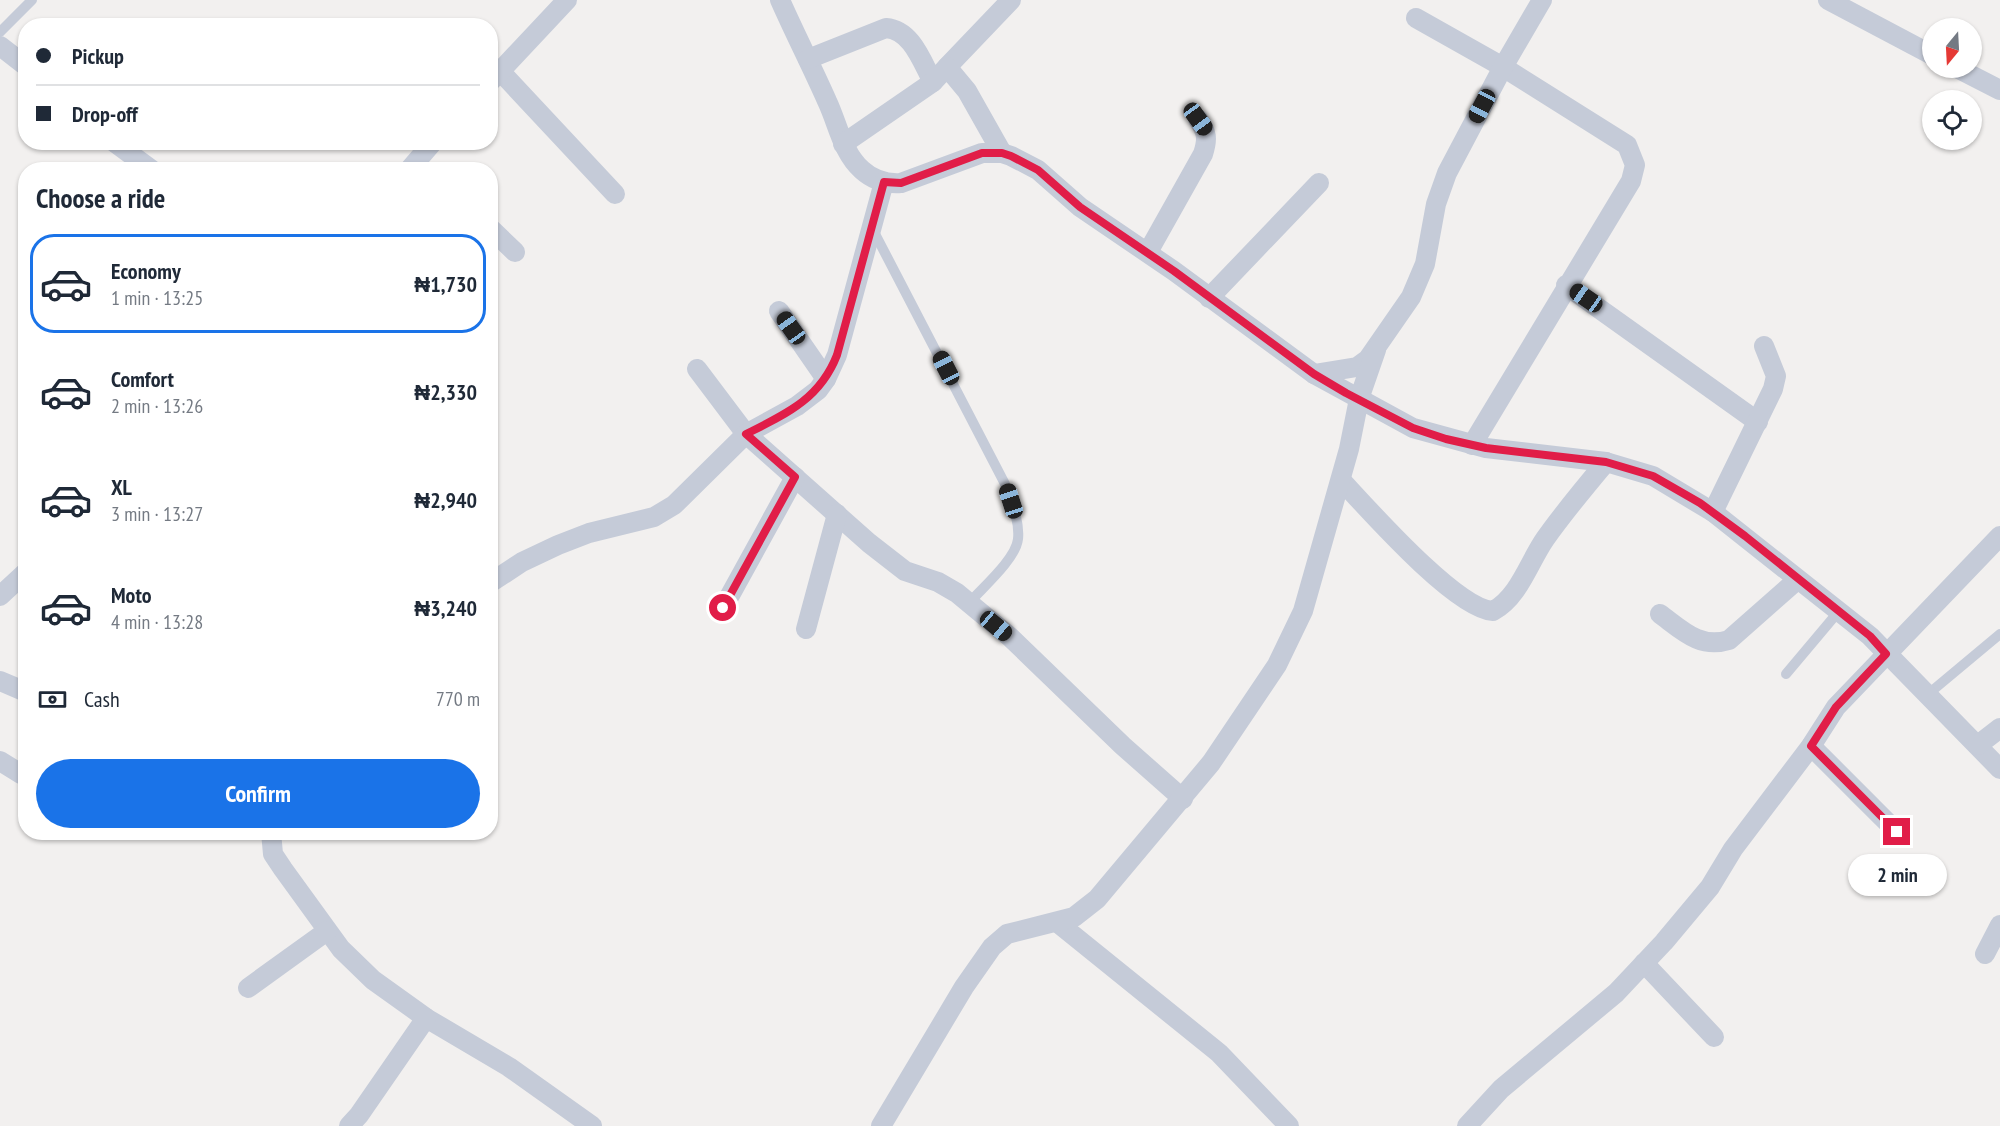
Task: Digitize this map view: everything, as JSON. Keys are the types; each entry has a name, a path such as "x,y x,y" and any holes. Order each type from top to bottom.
{"street":[{"path":"498,75 567,0"},
{"path":"780,0 808,59 843,144 861,169 884,182 901,183 982,153 1002,153 1038,170 1080,207 1148,252 1314,374 1413,428 1472,445 1606,462 1653,476 1713,512 1870,636 2000,768"},
{"path":"843,144 940,74 1011,0"},
{"path":"881,1126 958,997 992,947 1007,934 1058,923 1074,917 1097,899 1211,763 1293,636 1303,611 1341,480 1359,399 1376,350 1411,297 1420,277 1430,244 1436,204 1447,173 1503,67 1542,0"},
{"path":"1828,0 1922,49"},
{"path":"1416,18 1503,67 1627,146 1632,153 1635,165 1631,181 1566,285 1472,445"},
{"path":"808,59 886,28 896,29 940,74 967,91 1002,153"},
{"path":"0,46 18,60"},
{"path":"1977,78 2000,90"},
{"path":"498,79 615,194"},
{"path":"1148,252 1203,154 1208,140 1206,130 1198,119"},
{"path":"125,150 141,162"},
{"path":"498,578 522,562 558,545 589,533 654,517 674,505 746,434 797,406 826,379 837,355 884,182"},
{"path":"1209,297 1319,183"},
{"path":"498,236 515,252"},
{"path":"1566,285 1758,422"},
{"path":"779,311 826,379"},
{"path":"1713,512 1773,389 1776,376 1764,346"},
{"path":"1314,374 1357,367 1376,350"},
{"path":"697,369 746,434 905,571 938,582 969,603 1010,637 1123,747 1183,799"},
{"path":"1341,480 1385,528 1432,571 1474,606 1493,611 1500,607 1513,592 1562,515 1606,462"},
{"path":"723,608 795,477"},
{"path":"806,629 837,514"},
{"path":"1467,1126 1501,1089 1616,993 1644,963 1710,887 1734,849 1811,746 1836,707 2000,536"},
{"path":"1660,614 1697,641 1717,644 1729,640 1797,580"},
{"path":"0,681 18,689"},
{"path":"1978,745 2000,728"},
{"path":"1811,746 1897,832"},
{"path":"0,761 18,772"},
{"path":"272,840 273,854 327,931 341,949 373,980 426,1018 457,1034 509,1067 592,1126"},
{"path":"1058,923 1219,1053 1289,1126"},
{"path":"1985,954 2000,925"},
{"path":"248,988 327,931"},
{"path":"1644,963 1714,1037"},
{"path":"349,1126 426,1018"}],"lane":[{"path":"0,32 32,0"},
{"path":"872,228 1005,484 1016,517 1018,539 1014,553 969,603"},
{"path":"1786,674 1839,611"},
{"path":"1927,695 2000,634"}],"route":[{"path":"723,608 795,477 746,434 797,406 818,390 826,379 837,355 884,182 901,183 982,153 1002,153 1038,170 1080,207 1148,252 1314,374 1382,413 1413,428 1446,439 1486,448 1606,462 1653,476 1713,512 1745,536 1797,580 1815,591 1870,636 1886,654 1836,707 1811,746 1897,832"}]}
